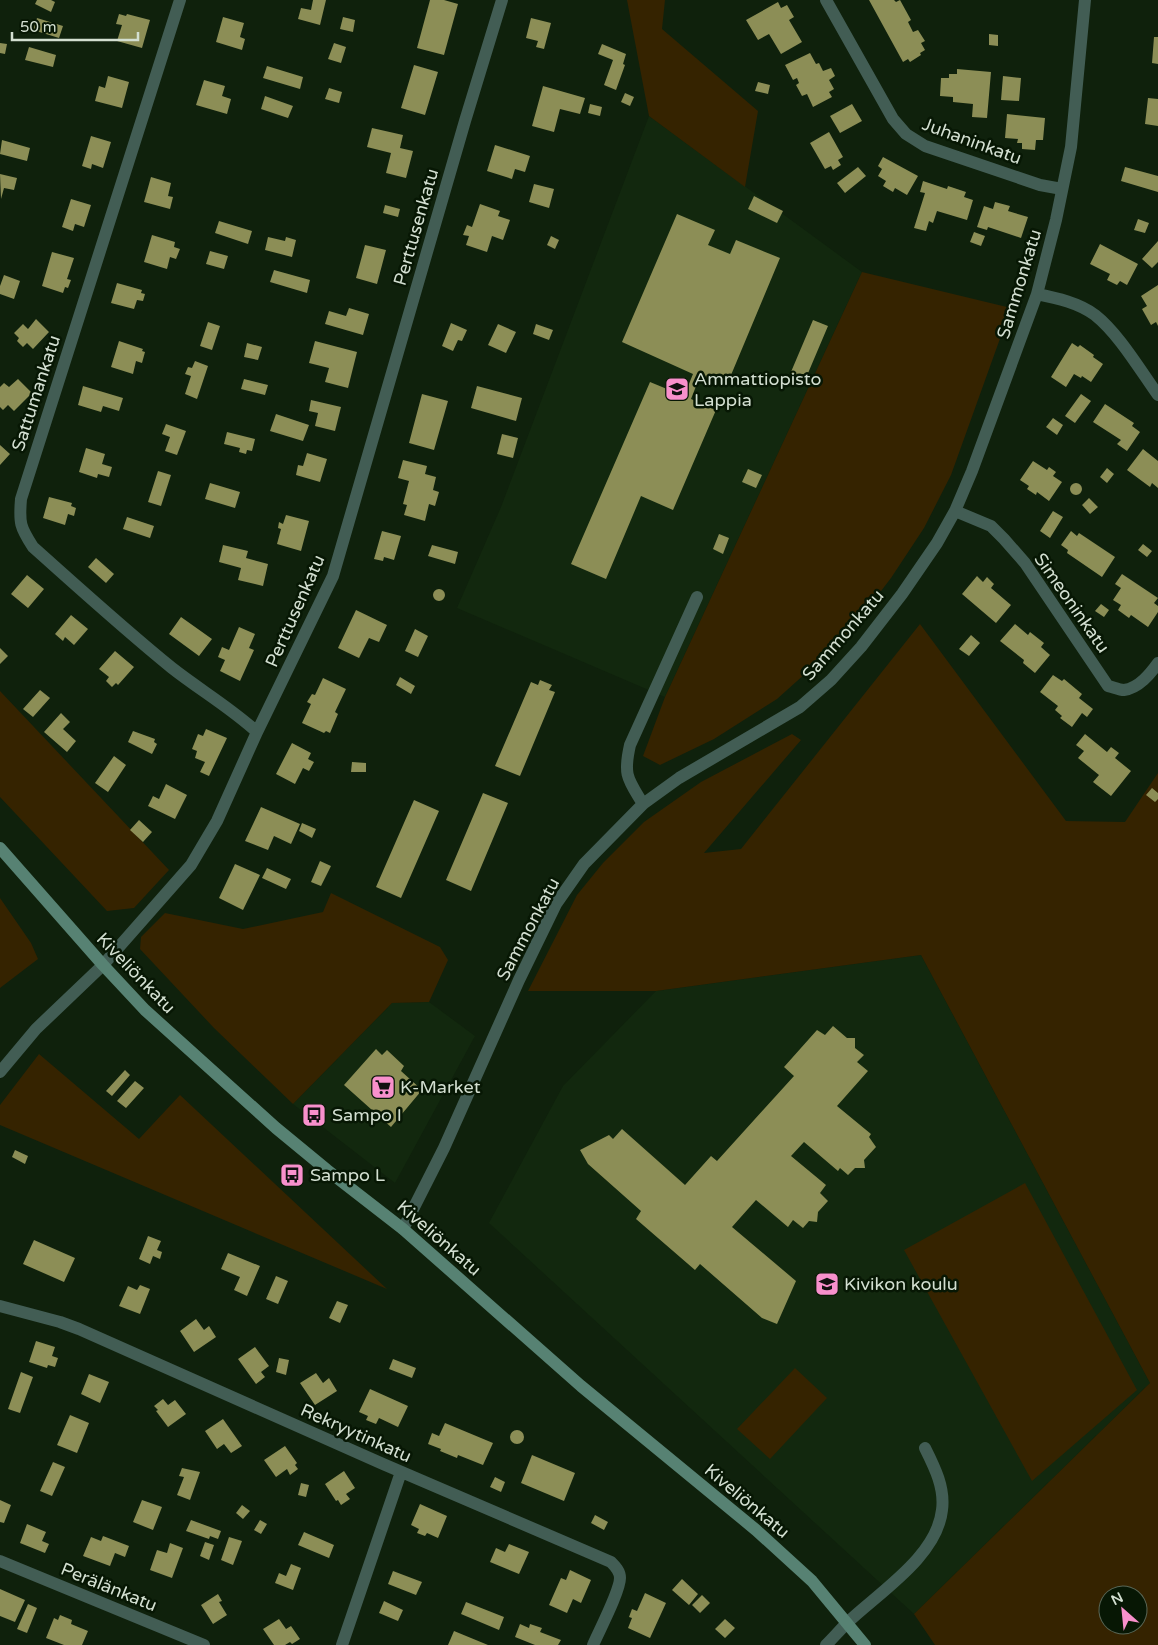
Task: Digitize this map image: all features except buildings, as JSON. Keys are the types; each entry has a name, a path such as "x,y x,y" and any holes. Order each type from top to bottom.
{"main road":[{"name":"Kiveliönkatu","path":"0,848 145,1010 276,1128 403,1229 581,1386 756,1530 812,1581 865,1645"}],"street":[{"name":"Sattumankatu","path":"180,0 21,499 19,520 23,532 33,547 127,632 258,732"},
{"name":"Perttusenkatu","path":"0,1072 36,1029 103,965 191,865 217,821 332,576 464,121 502,0"},
{"name":"Juhaninkatu","path":"826,0 889,112 906,134 925,146 1040,185 1062,189"},
{"name":"Sammonkatu","path":"403,1229 444,1148 556,904 584,864 644,804 680,778 800,707 832,680 861,647 902,594 955,511 972,471 1037,294 1056,220 1071,147 1085,0"},
{"path":"1037,294 1072,303 1094,314 1111,329 1158,395"},
{"name":"Simeoninkatu","path":"955,511 991,526 1004,539 1024,563 1108,686 1122,690 1135,687 1152,672 1158,663"},
{"path":"644,804 629,781 627,774 626,766 630,745 697,597"},
{"name":"Rekryytinkatu","path":"0,1306 60,1322 610,1562 618,1571 620,1578 617,1591 593,1645"},
{"path":"826,1645 846,1623 905,1572 926,1548 936,1530 942,1511 942,1496 939,1479 925,1448"},
{"path":"342,1645 401,1472"},
{"name":"Perälänkatu","path":"0,1561 204,1645"}],"shaded area":[{"path":"627,0 665,0 662,29 758,111 745,187 649,116"},
{"name":"Ammattiopisto Lappia","path":"649,116 862,272 665,697 457,608 501,507"},
{"path":"862,272 1011,308 951,475 924,528 891,578 845,638 777,699 714,739 660,765 643,756 665,697"},
{"path":"920,624 1066,821 1125,822 1158,773 1158,1645 935,1645 914,1614 1150,1383 921,955 656,991 528,991 577,895 603,863 644,822 701,782 792,734 801,740 704,853 741,849"},
{"path":"0,691 169,870 134,908 107,911 0,797"},
{"path":"331,893 440,947 448,960 429,1002 392,1003 293,1104 214,1028 140,949 141,937 165,913 243,929 323,912"},
{"path":"0,898 31,943 38,959 0,988"},
{"name":"Kivikon koulu","path":"921,955 1150,1383 914,1614 489,1223 563,1086 656,991"},
{"path":"429,1002 475,1036 395,1183 293,1104 392,1003"},
{"path":"39,1054 139,1139 180,1095 387,1289 0,1125 0,1105"},
{"path":"1025,1183 1137,1390 1032,1481 904,1250"},
{"path":"795,1368 827,1398 770,1459 737,1429"}],"place":[{"name":"Ammattiopisto Lappia","path":"677,389"},
{"name":"K-Market","path":"383,1087"},
{"name":"Sampo I","path":"314,1115"},
{"name":"Sampo L","path":"292,1175"},
{"name":"Kivikon koulu","path":"827,1284"}]}
